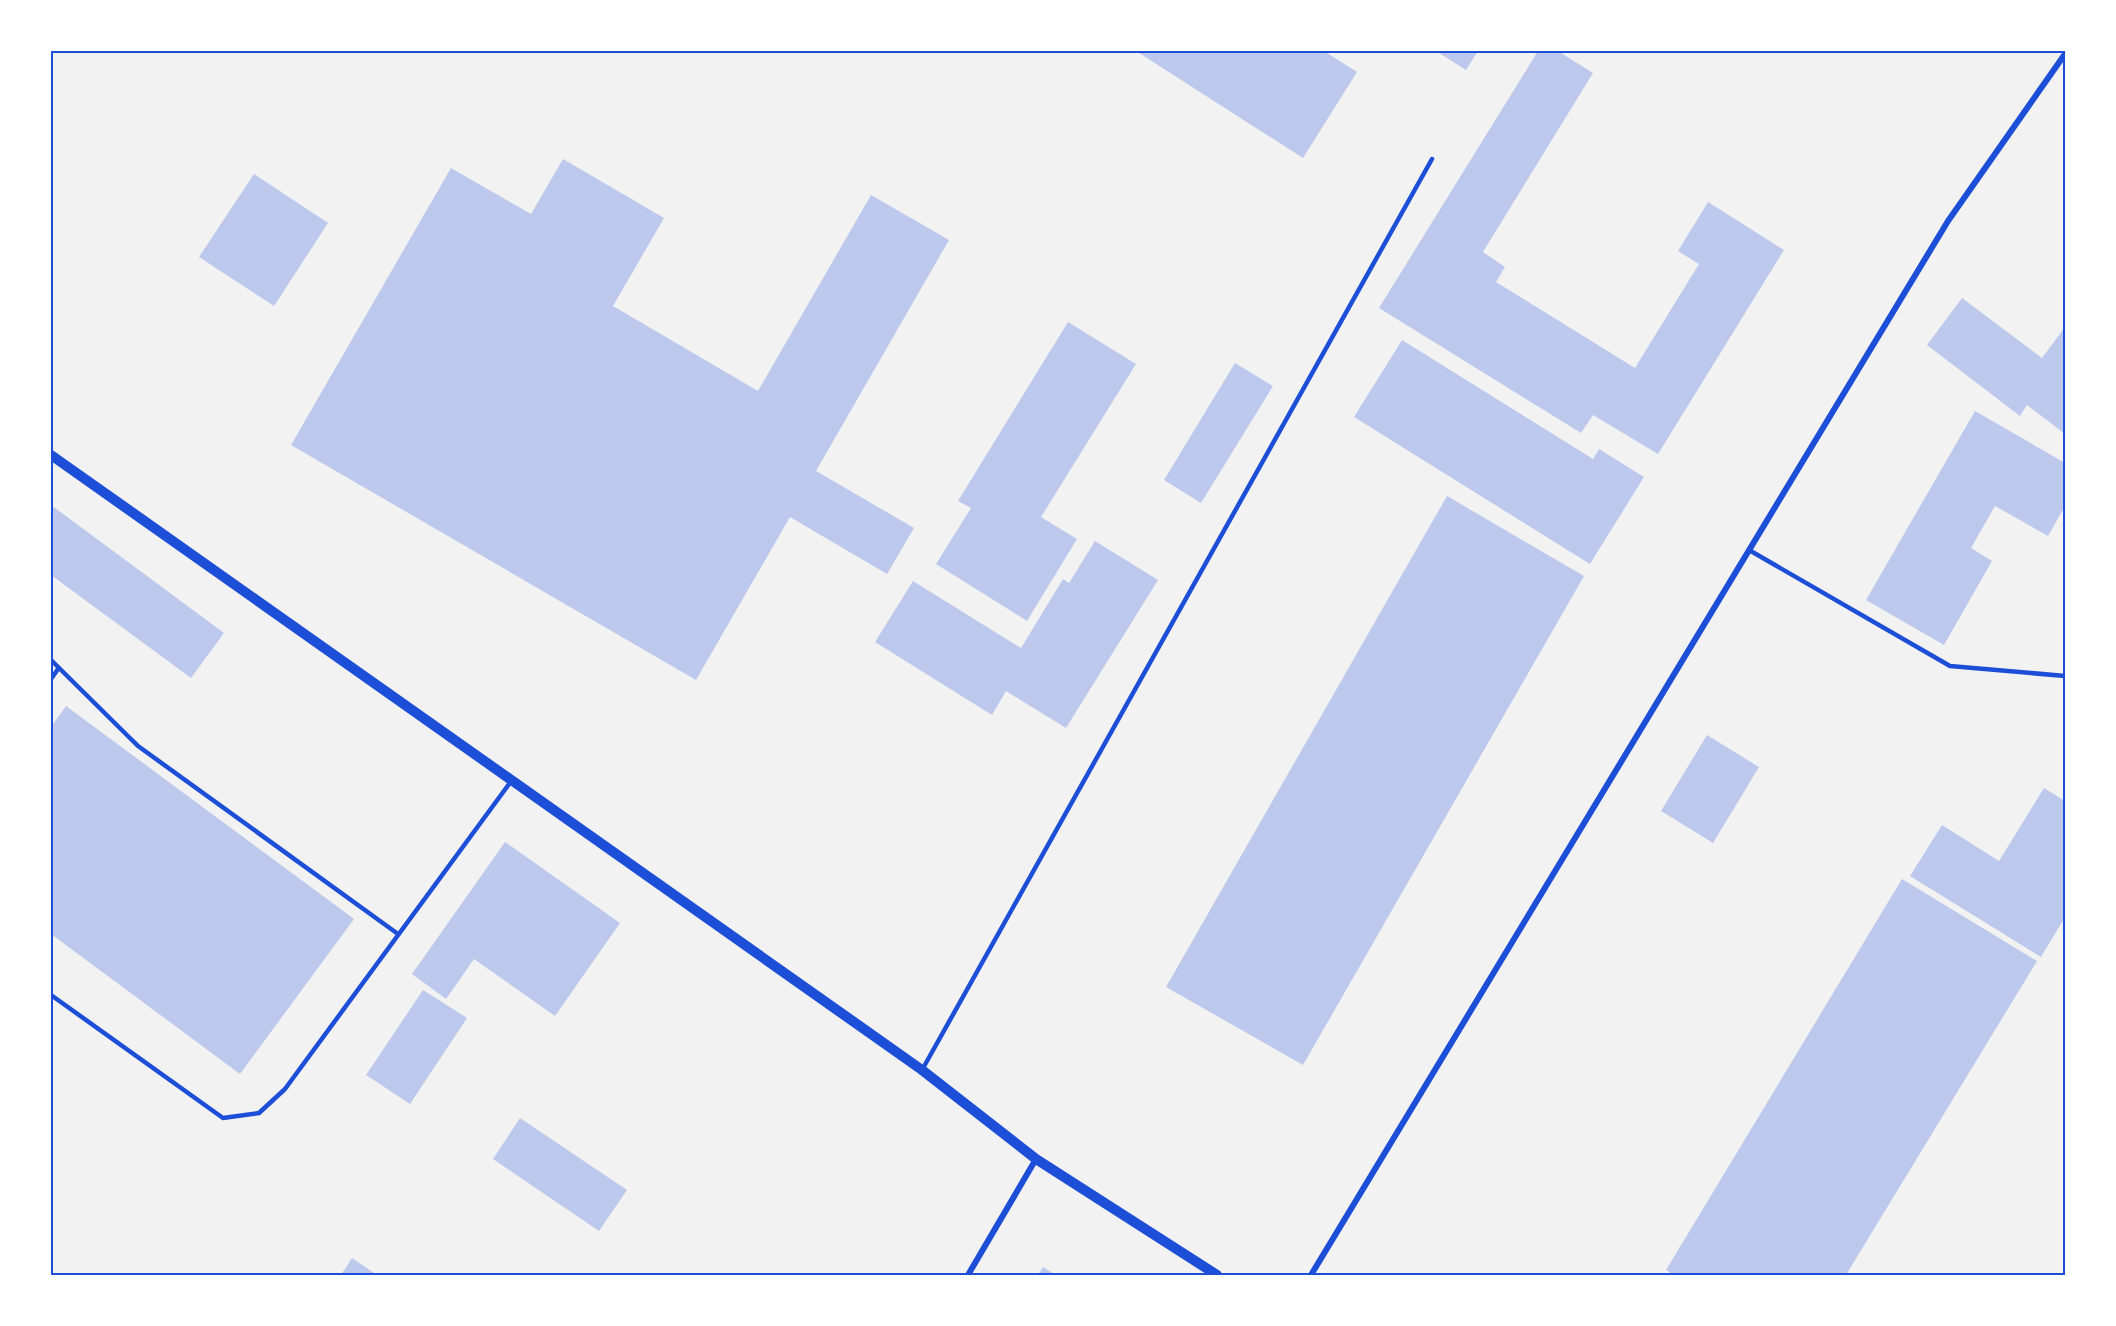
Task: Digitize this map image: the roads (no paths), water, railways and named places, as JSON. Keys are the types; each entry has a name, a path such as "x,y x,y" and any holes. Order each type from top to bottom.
{"street":[{"path":"1311,1275 1948,221 2065,54"},
{"path":"51,455 922,1070 1036,1159 1216,1275"},
{"path":"968,1275 1036,1159"}],"lane":[{"path":"922,1070 1432,159"},
{"path":"1749,550 1950,666 2065,676"},
{"path":"51,660 138,746 398,934"},
{"path":"51,679 58,669"},
{"path":"51,995 223,1118 259,1113 285,1089 512,780"}]}
